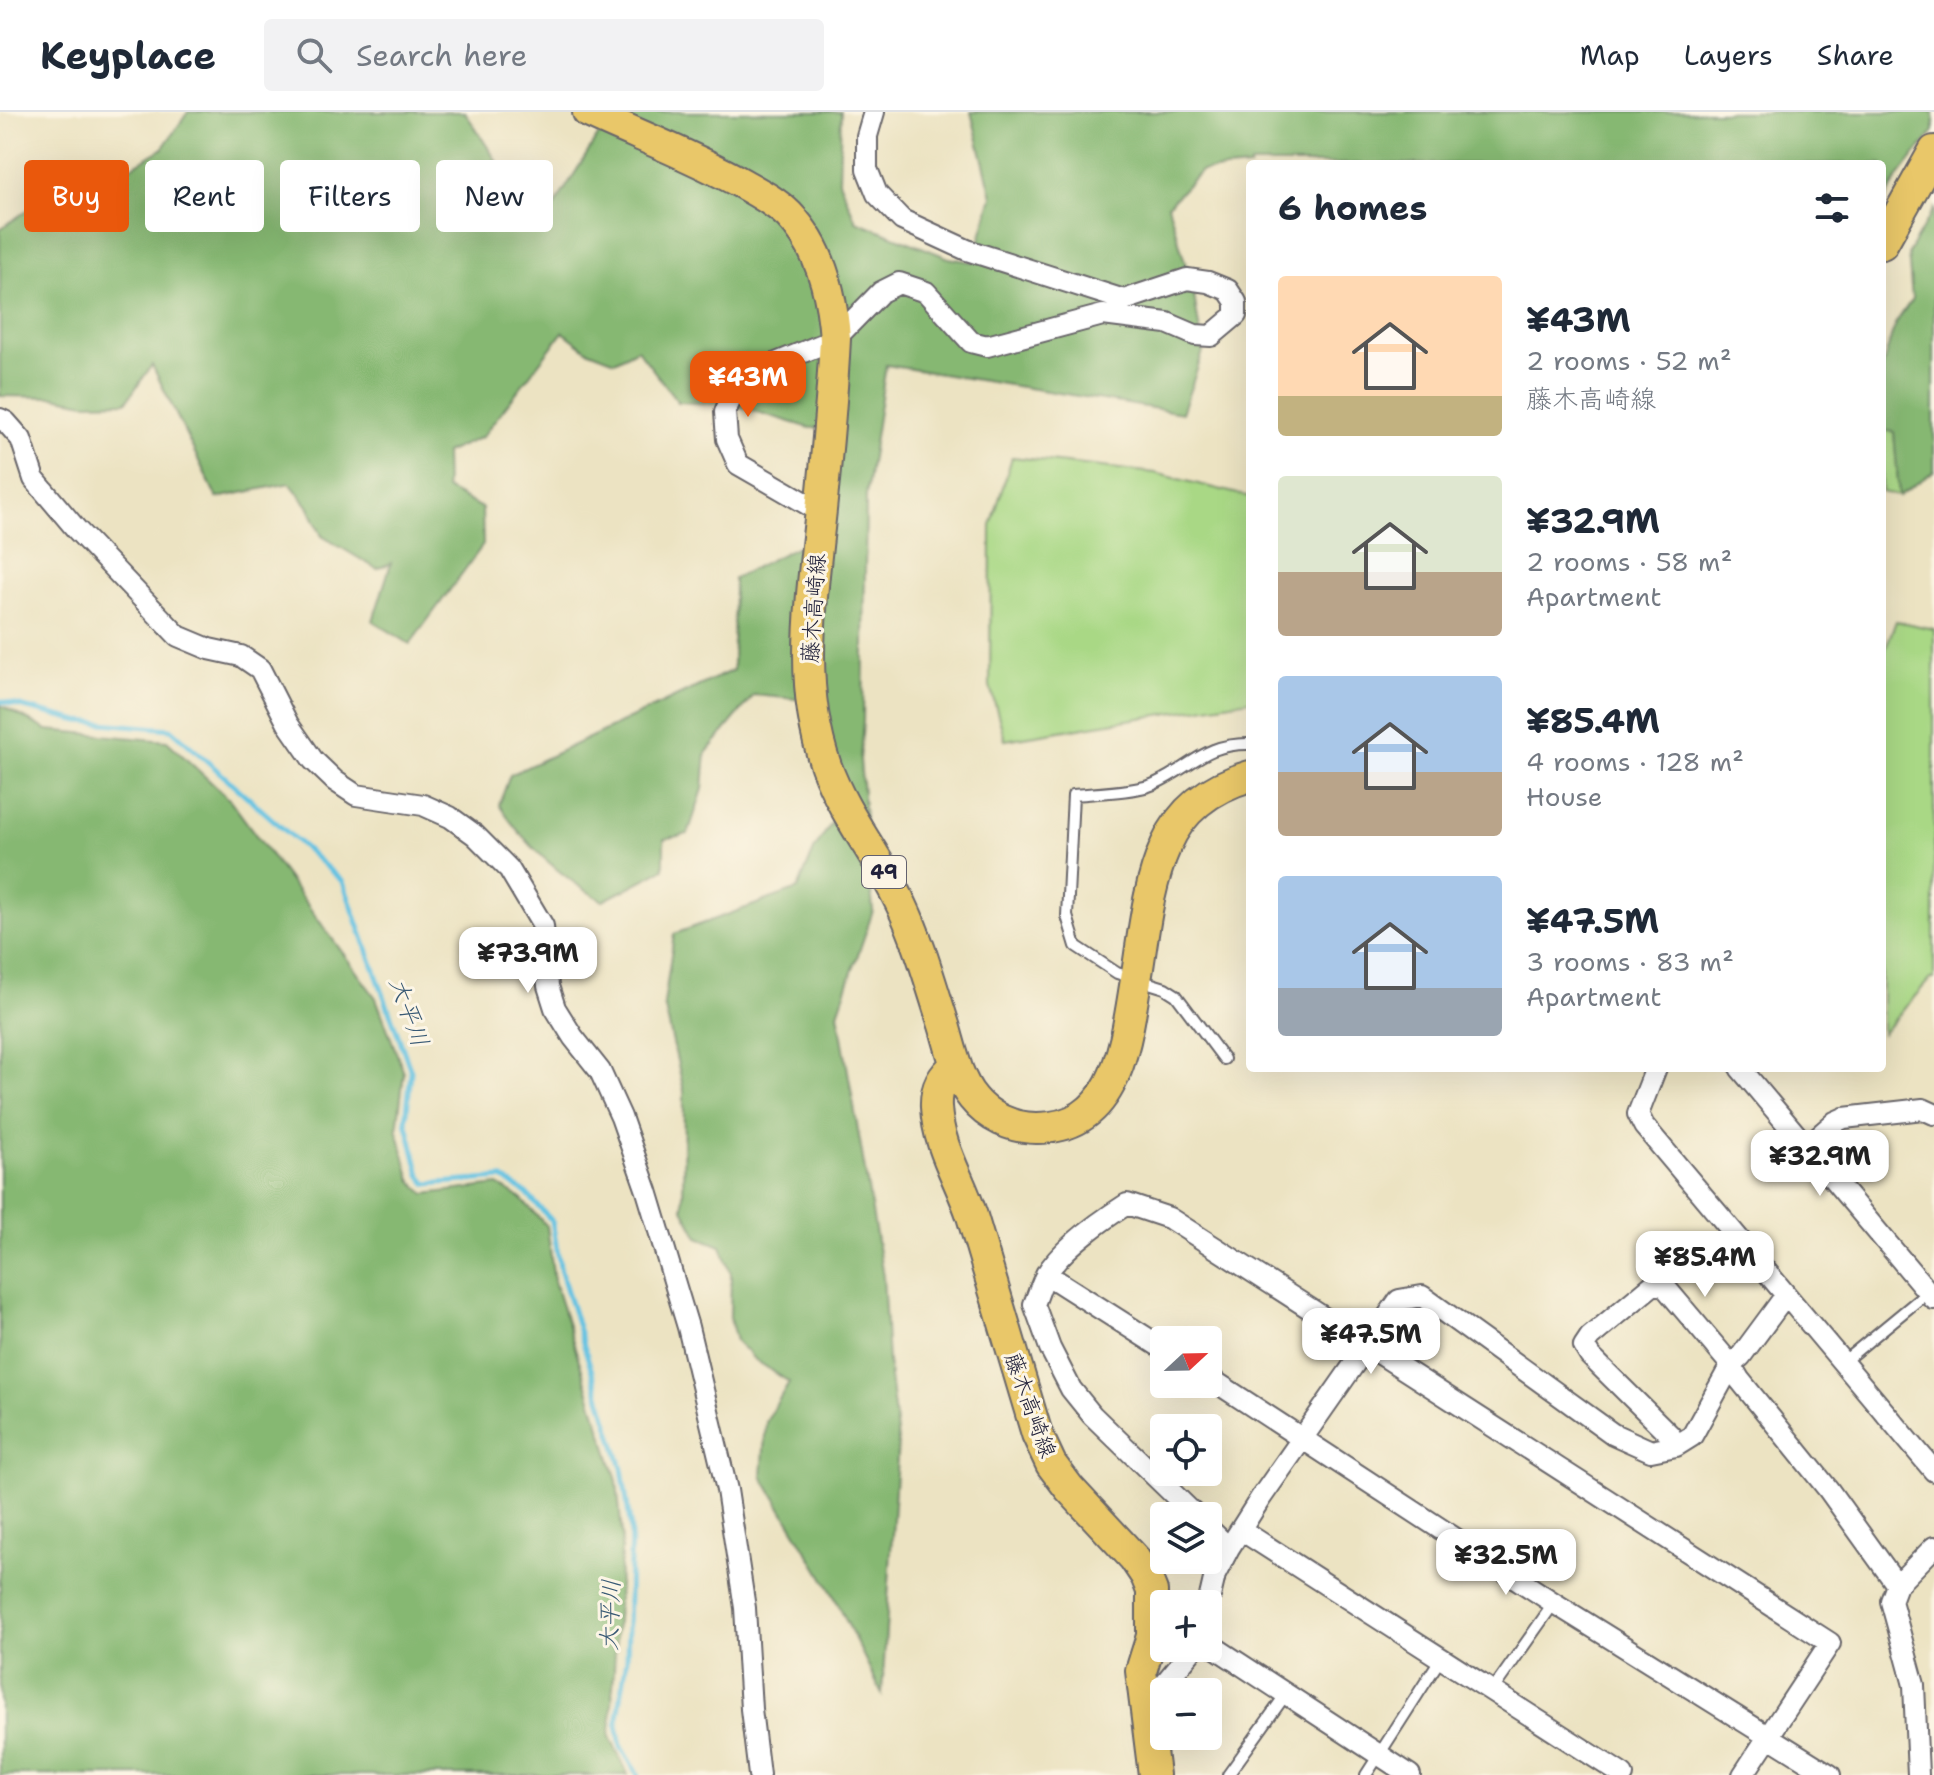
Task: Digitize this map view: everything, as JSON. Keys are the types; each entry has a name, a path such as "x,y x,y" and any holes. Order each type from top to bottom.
{"main road":[{"name":"藤木高崎線","path":"588,112 720,171 770,200 802,232 827,282 833,303 835,339 808,681 819,742 827,770 910,921 956,1065 971,1097 990,1115 1008,1124 1047,1128 1080,1119 1098,1102 1122,1059 1152,887 1167,842 1198,800 1213,790 1246,778"},
{"path":"1886,237 1934,151"},
{"name":"藤木高崎線","path":"956,1065 942,1076 939,1086 936,1102 939,1135 971,1215 1037,1434 1051,1464 1134,1558 1152,1591 1152,1636 1141,1671 1154,1775"}],"street":[{"path":"821,512 738,464 727,439 725,412 734,392 752,373 835,339 881,292 899,283 926,292 971,342 987,346 1103,315 1167,323 1195,335 1211,336 1236,315 1236,302 1228,290 1208,282 1187,279 1124,300 967,250 902,220 877,194 867,169 867,136 874,112"},
{"path":"0,419 21,439 34,479 77,530 178,636 209,649 241,656 260,669 288,724 313,760 335,781 356,795 423,805 450,817 475,835 509,869 543,926 548,986 555,1008 600,1071 621,1117 688,1327 727,1490 745,1608 751,1709 759,1775"},
{"path":"1654,1072 1638,1114 1644,1126 1934,1471"},
{"path":"1743,1072 1931,1295"},
{"path":"1806,1147 1844,1118 1923,1109 1934,1114"},
{"path":"1182,1502 1092,1415 1071,1389 1050,1348 1034,1304 1046,1274 1057,1261 1104,1219 1127,1204 1169,1218 1830,1643 1743,1775"},
{"path":"1046,1274 1150,1340"},
{"path":"1676,1446 1670,1435 1590,1356 1584,1346 1651,1286 1659,1283 1731,1365 1828,1489 1897,1585"},
{"path":"1212,1590 1215,1575 1229,1548 1260,1499 1399,1300 1422,1296 1613,1434 1651,1451 1676,1446 1692,1436 1731,1365 1786,1295"},
{"path":"1222,1386 1554,1603 1830,1775"},
{"path":"1241,1530 1623,1775"},
{"path":"1222,1541 1229,1548"},
{"path":"1918,1775 1914,1685 1891,1601 1897,1585 1934,1547"},
{"path":"1222,1652 1410,1775"},
{"path":"1146,1706 1182,1662"}],"lane":[{"path":"1224,1059 1176,995 1165,988 1117,973 1076,946 1067,923 1073,795 1151,786 1206,751 1230,744 1246,744"},
{"path":"1843,1362 1931,1295"},
{"path":"1492,1691 1554,1603"},
{"path":"1366,1775 1441,1658"},
{"path":"1228,1775 1286,1694"}],"green space":[{"path":"188,112 465,112 496,160 436,160 436,232 553,232 553,208 613,112 841,112 839,181 856,221 949,258 974,262 992,196 971,112 1934,112 1934,131 1886,198 1886,160 1246,160 1246,167 1201,171 1168,205 1193,289 1203,352 1182,413 886,365 866,496 860,760 873,911 838,1013 883,1276 888,1361 898,1441 882,1694 834,1596 762,1476 766,1422 789,1382 754,1359 736,1341 730,1318 731,1274 721,1246 698,1237 683,1209 684,1091 664,1004 674,934 798,889 814,850 848,797 817,701 754,695 706,753 703,789 688,834 664,839 664,869 603,901 545,859 499,805 510,775 733,670 734,578 826,532 844,428 810,428 734,405 678,402 637,349 615,361 587,350 563,332 482,437 445,453 446,489 482,508 483,545 410,644 373,621 391,563 377,569 322,536 308,506 290,483 217,498 152,365 126,402 85,403 54,397 0,396 0,229 24,212 24,232 129,232 129,168 162,149"},
{"path":"1934,209 1934,471 1899,496 1894,432 1886,431 1886,354 1895,324 1912,299 1908,253"},
{"path":"1886,430 1894,431 1899,496 1886,493"},
{"path":"1012,457 1155,473 1246,496 1246,701 1005,740 990,686 991,526"},
{"path":"1896,621 1934,629 1934,979 1930,979 1886,1029 1886,647"},
{"path":"0,705 47,730 167,741 230,800 376,998 404,1073 397,1130 411,1180 425,1194 498,1185 520,1198 547,1226 554,1281 617,1481 622,1535 610,1737 628,1775 0,1775"}],"waterway":[{"name":"大平川","path":"0,701 79,721 171,729 343,882 411,1071 406,1121 420,1175 427,1184 502,1178 526,1193 552,1221 561,1272 622,1468 631,1530 627,1658 617,1724 621,1747 638,1775"}]}
